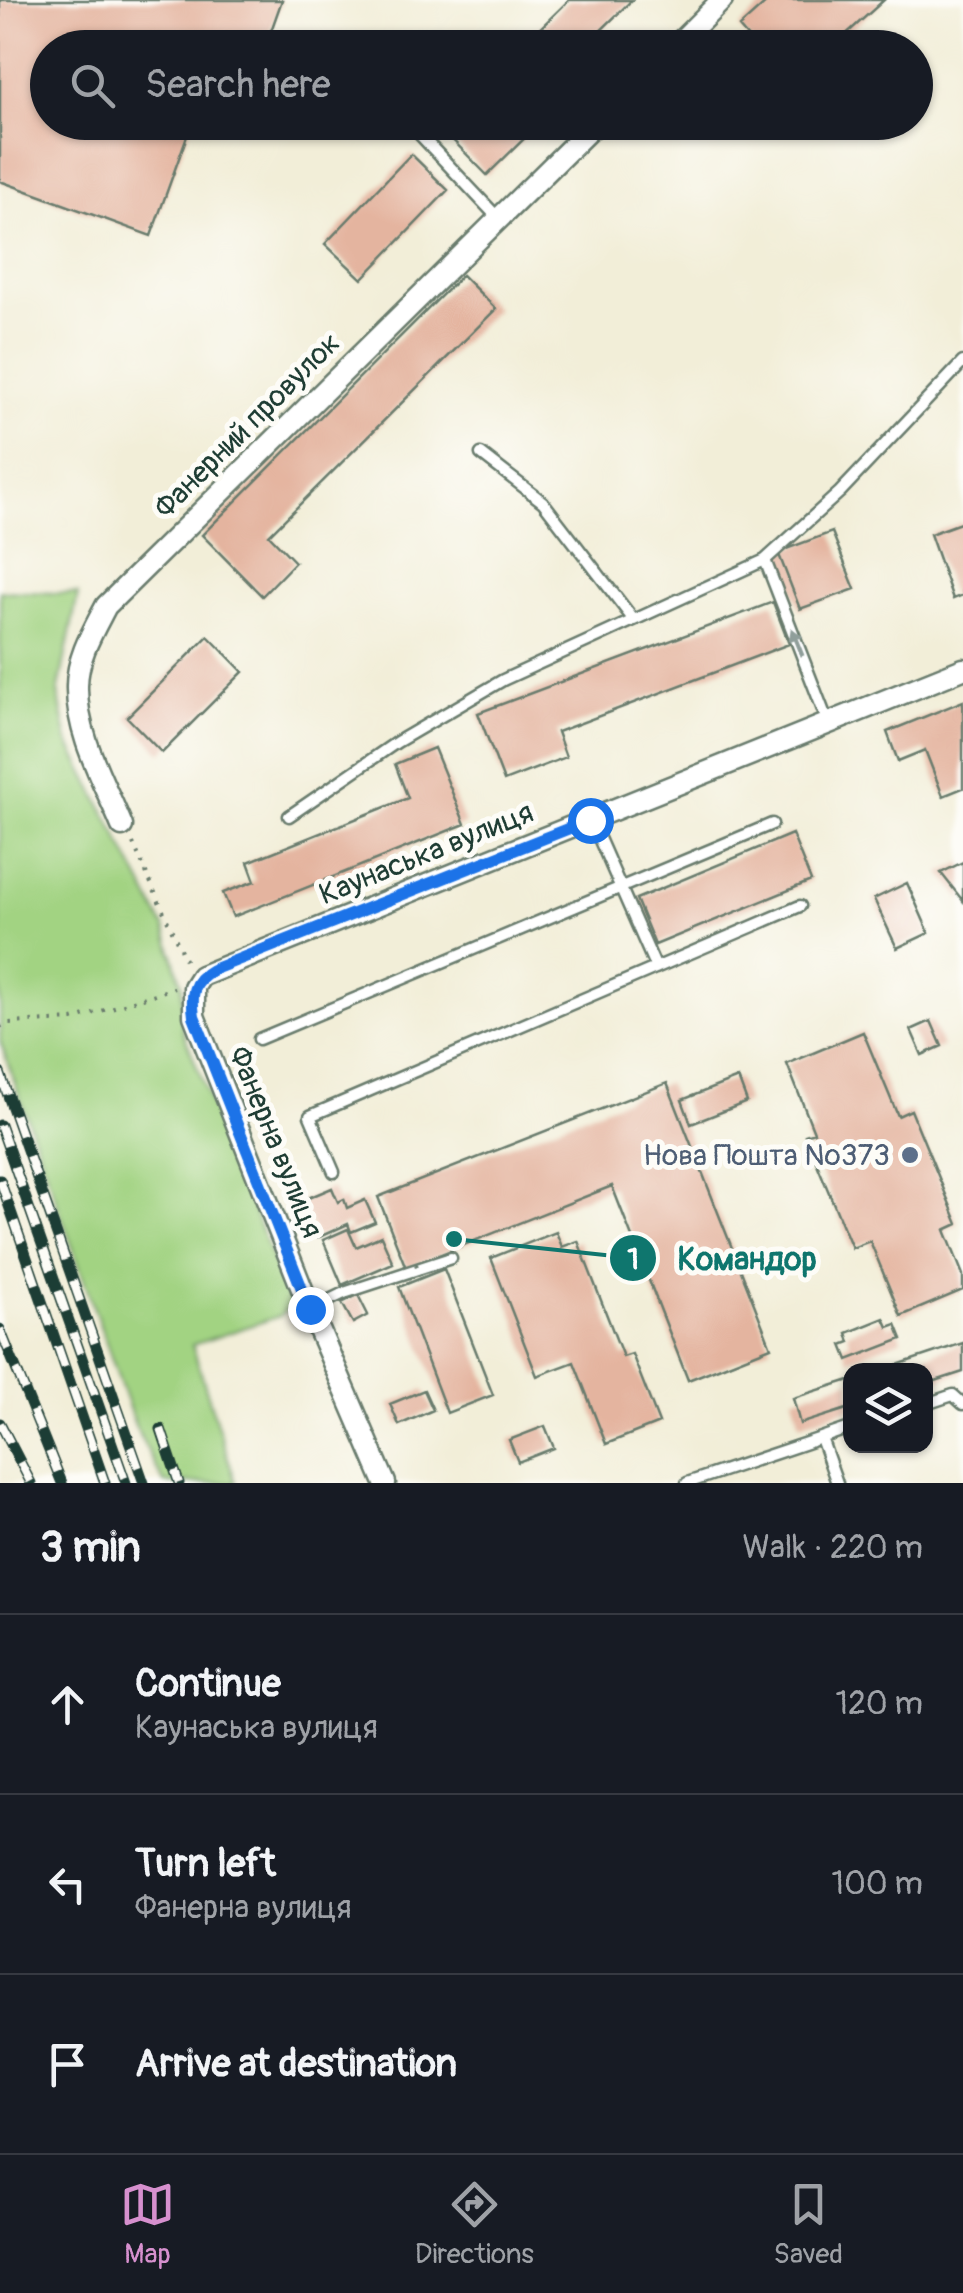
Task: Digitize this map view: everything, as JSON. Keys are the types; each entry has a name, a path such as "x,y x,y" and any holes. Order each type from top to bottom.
{"street":[{"path":"692,30 722,0"},
{"name":"Фанерний провулок","path":"122,826 83,733 76,684 86,645 106,606 580,140"},
{"name":"Каунаська вулиця","path":"194,987 201,976 212,970 963,668"},
{"name":"Фанерна вулиця","path":"194,987 194,1016 310,1309 385,1483"}],"lane":[{"path":"425,140 499,219"},
{"path":"290,816 397,742 503,680 765,560 840,492 963,362"},
{"path":"481,454 543,502 633,618"},
{"path":"765,560 828,724"},
{"path":"590,820 656,968"},
{"path":"259,1039 772,824"},
{"path":"334,1172 310,1116 800,906"},
{"path":"310,1309 344,1293 451,1258"},
{"path":"933,1402 953,1395 963,1404"},
{"path":"686,1483 843,1430"},
{"path":"821,1438 837,1483"},
{"path":"723,1471 728,1483"}],"path":[{"path":"0,1028 7,1023 73,1020 166,988 194,987 181,948 122,826"},
{"path":"416,1264 421,1278"}],"green space":[{"path":"0,591 78,594 58,693 68,741 165,928 182,986 182,1029 291,1306 280,1316 192,1345 236,1483 164,1483 136,1428 0,1041"}],"building":[{"path":"0,0 282,0 271,30 30,30 30,140 186,140 151,236 0,181"},
{"path":"569,0 632,0 601,30 538,30"},
{"path":"769,0 884,0 851,30 739,27"},
{"path":"453,140 523,140 487,175"},
{"path":"411,154 448,190 362,279 325,244"},
{"path":"462,275 496,309 269,535 295,562 262,596 202,535"},
{"path":"963,522 963,595 953,599 930,534"},
{"path":"832,532 855,589 800,609 778,552"},
{"path":"773,602 789,644 557,732 566,757 504,781 478,713"},
{"path":"208,636 243,672 162,753 127,717"},
{"path":"963,701 963,788 943,796 925,750 898,761 887,732"},
{"path":"434,748 465,824 233,917 223,893 255,881 248,862 408,798 395,764"},
{"path":"792,834 811,881 655,945 636,899"},
{"path":"963,862 963,901 941,873"},
{"path":"907,883 929,933 897,948 874,899"},
{"path":"931,1021 942,1046 922,1055 911,1030"},
{"path":"863,1032 898,1116 911,1110 958,1224 945,1230 963,1275 963,1290 901,1316 870,1241 852,1248 805,1135 814,1132 787,1064"},
{"path":"738,1078 747,1102 691,1124 682,1100"},
{"path":"667,1083 771,1347 688,1380 612,1186 406,1268 378,1197"},
{"path":"332,1188 338,1202 344,1199 347,1208 365,1200 375,1222 351,1232 348,1224 317,1238 301,1201"},
{"path":"348,1229 356,1247 381,1236 393,1263 342,1285 323,1240"},
{"path":"556,1232 562,1247 578,1241 623,1357 632,1354 659,1423 606,1444 574,1362 537,1376 491,1258"},
{"path":"444,1269 493,1395 447,1413 399,1287"},
{"path":"358,1295 368,1315 353,1323 342,1303"},
{"path":"884,1318 888,1327 896,1324 902,1339 848,1360 842,1345 850,1342 847,1333"},
{"path":"963,1343 963,1372 933,1382 933,1363 903,1363"},
{"path":"843,1382 843,1410 800,1424 793,1398"},
{"path":"424,1390 433,1410 399,1425 390,1404"},
{"path":"545,1426 554,1448 518,1462 509,1440"}],"railway":[{"path":"0,1073 144,1483"},
{"path":"0,1125 126,1483"},
{"path":"0,1180 105,1483"},
{"path":"0,1329 62,1483"},
{"path":"0,1423 31,1483"},
{"path":"161,1429 179,1483"}],"place":[{"name":"Нова Пошта №373","path":"910,1155"},
{"name":"Командор","path":"454,1239"}],"route":[{"path":"310,1309 194,1016 194,987 201,976 212,970 590,820"}]}
